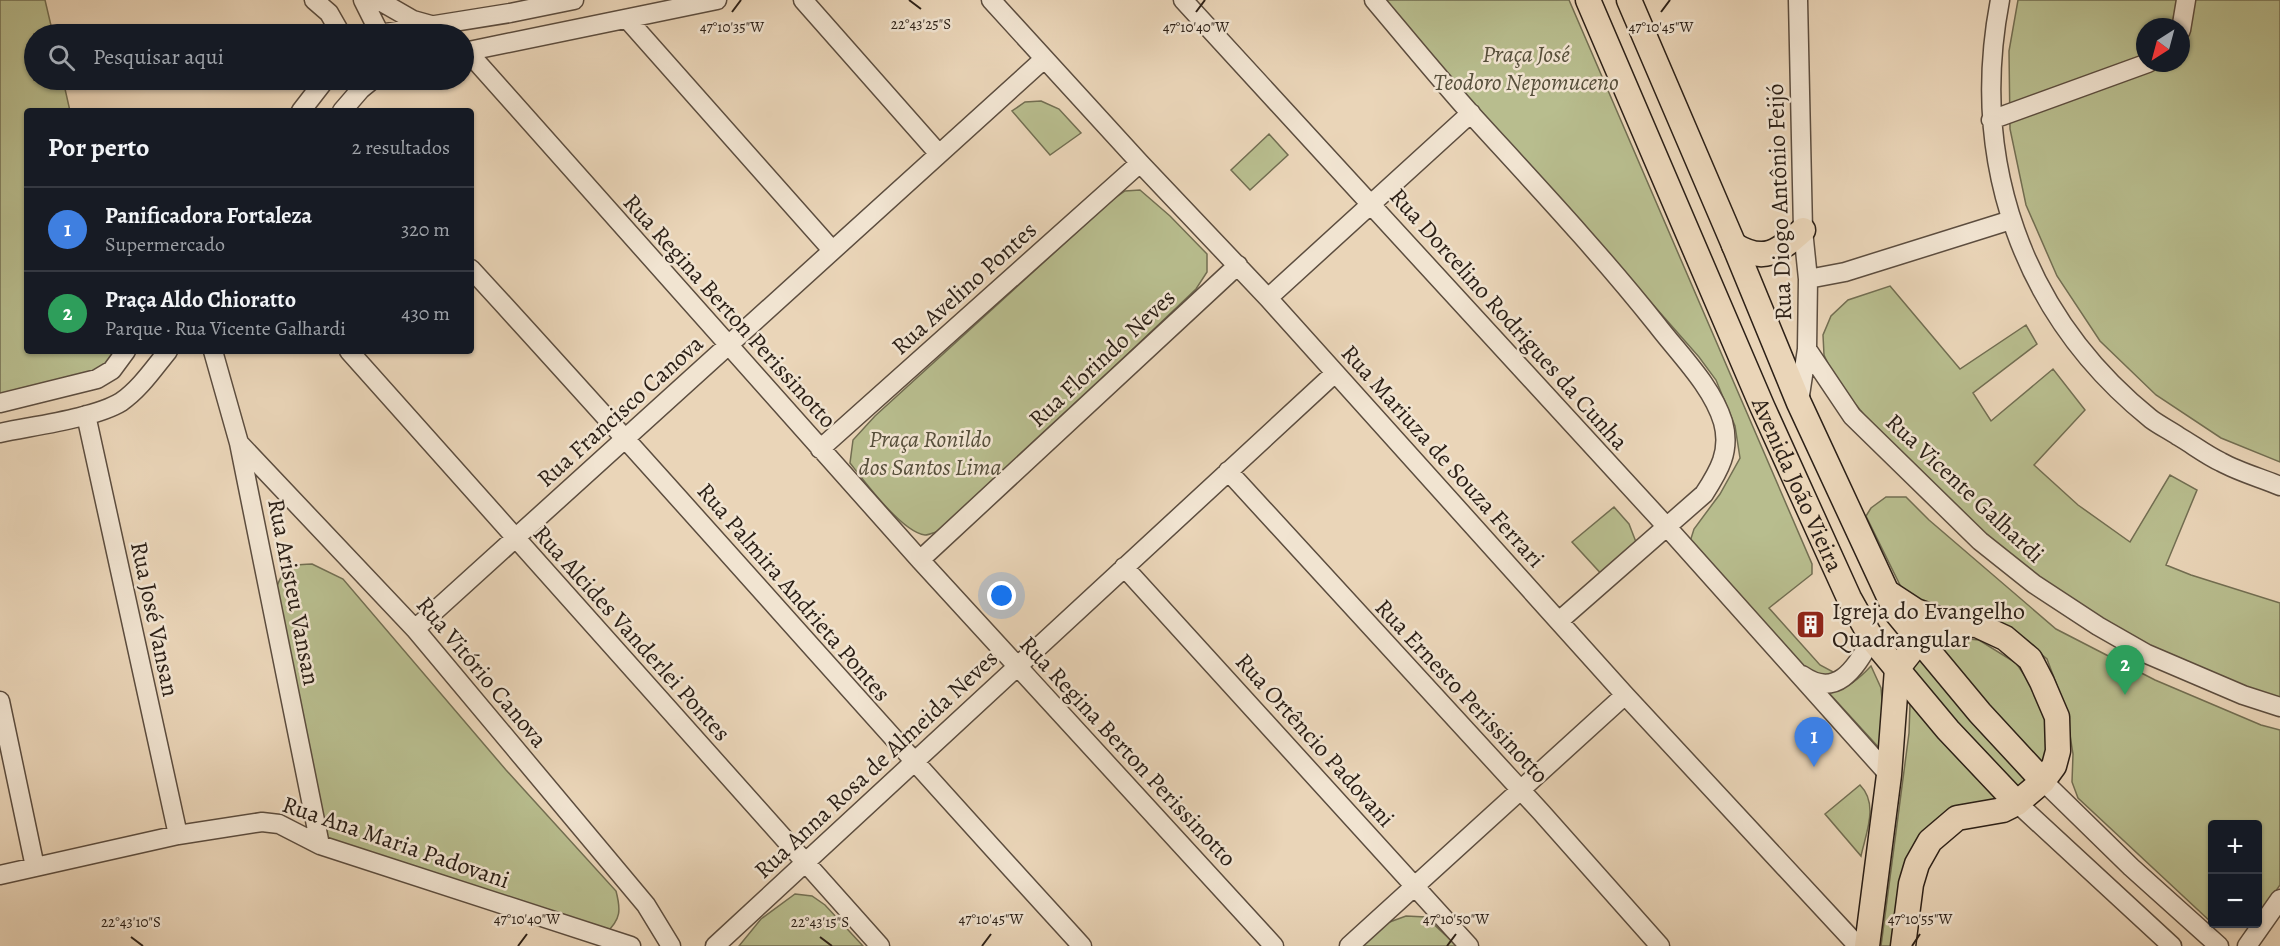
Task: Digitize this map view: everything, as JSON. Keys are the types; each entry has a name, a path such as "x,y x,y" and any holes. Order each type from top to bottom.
{"main road":[{"name":"Avenida João Vieira","path":"1588,0 1793,476 1849,598 1872,639 1948,730 2016,803"},
{"name":"Avenida João Vieira","path":"1629,0 1799,403 1896,612 1980,713 2043,781"},
{"path":"1734,245 1756,254 1774,253 1803,230"},
{"path":"1886,591 1916,611 1952,624 1977,625 2005,638 2030,659 2057,717 2058,751 2054,766 2043,781 2016,803 2003,810 1957,819 1930,841 1917,864 1911,884 1903,946"},
{"path":"1867,946 1889,775 1897,669 1919,641 1933,631 1952,624"}],"street":[{"path":"314,0 329,13 335,24"},
{"path":"363,0 375,24"},
{"path":"378,0 412,20 427,24"},
{"path":"474,49 628,20 717,0"},
{"path":"803,0 939,154"},
{"name":"Rua Mariuza de Souza Ferrari","path":"991,0 1140,163 1238,265 1625,695 1858,946"},
{"name":"Rua Dorcelino Rodrigues da Cunha","path":"1183,0 1667,527 1889,775"},
{"path":"1374,0 1626,287 1707,388 1723,420 1726,438 1721,469 1704,494 1559,621"},
{"name":"Rua Diogo Antônio Feijó","path":"1798,0 1803,230 1808,279 1807,349 1799,403"},
{"path":"2000,0 1990,76 1991,120 1999,176 2011,220 2044,295 2092,363 2152,419 2222,463 2280,486"},
{"path":"2183,18 2186,0"},
{"path":"445,24 562,1"},
{"path":"628,20 832,250"},
{"name":"Rua Francisco Canova","path":"416,629 1044,60"},
{"name":"Rua Regina Berton Perissinotto","path":"474,61 920,560 1274,946"},
{"path":"1991,120 2136,67"},
{"path":"303,108 317,90"},
{"path":"344,108 359,90"},
{"path":"1268,298 1471,113"},
{"name":"Rua Avelino Pontes","path":"820,449 1140,163"},
{"path":"1808,279 1845,272 2011,220"},
{"name":"Rua Florindo Neves","path":"920,560 1238,265"},
{"name":"Rua Palmira Andrieta Pontes","path":"474,272 626,437 913,762 1082,946"},
{"name":"Rua Vicente Galhardi","path":"1807,349 1852,416 1980,541 2034,584 2098,626 2147,654 2243,695 2280,707"},
{"path":"0,403 97,379 112,370 124,354"},
{"path":"0,433 104,410 125,399 166,354"},
{"name":"Rua Aristeu Vansan","path":"214,354 239,442 321,845"},
{"name":"Rua Alcides Vanderlei Pontes","path":"352,354 880,946"},
{"name":"Rua Anna Rosa de Almeida Neves","path":"715,946 1335,373"},
{"name":"Rua José Vansan","path":"86,415 178,834"},
{"name":"Rua Vitório Canova","path":"239,442 416,629 646,905 671,946"},
{"name":"Rua Ernesto Perissinotto","path":"1228,471 1520,789 1660,946"},
{"name":"Rua Ortêncio Padovani","path":"1124,567 1469,946"},
{"name":"Rua Dorcelino Rodrigues da Cunha","path":"1798,673 1822,684 1831,684 1845,678 1856,667 1872,639"},
{"path":"1349,946 1625,695"},
{"path":"0,701 35,867"},
{"name":"Avenida João Vieira","path":"2043,781 2131,867 2219,946"},
{"name":"Avenida João Vieira","path":"2016,803 2172,946"},
{"name":"Rua Ana Maria Padovani","path":"0,875 178,834 262,822 279,824 321,845 631,946"},
{"path":"2247,946 2280,899"}],"green space":[{"path":"0,0 45,0 51,24 24,24 24,90 65,90 69,108 24,108 24,354 118,354 104,371 0,396"},
{"name":"Praça José Teodoro Nepomuceno","path":"1377,0 1569,0 1812,564 1812,574 1769,608 1820,665 1837,674 1818,685 1688,548 1694,529 1720,494 1740,458 1735,426 1716,380 1699,357 1633,282"},
{"path":"2018,0 2280,0 2280,462 2221,438 2156,395 2100,341 2057,276 2026,205 2010,129 2009,51"},
{"path":"1041,101 1059,109 1081,133 1050,155 1012,111 1025,102"},
{"path":"1269,134 1288,155 1250,190 1231,170"},
{"name":"Praça Ronildo dos Santos Lima","path":"1140,190 1170,216 1207,254 1207,272 1196,289 943,530 925,535 916,532 884,505 850,463 853,440 875,416 1112,200 1125,191"},
{"path":"1890,286 1960,369 2026,325 2037,344 1973,393 1991,421 2053,369 2085,410 2034,465 2078,505 2130,542 2170,475 2197,490 2166,565 2280,603 2280,698 2191,669 2044,586 1972,523 1874,427 1835,379 1824,355 1823,335 1831,316 1848,300"},
{"path":"1886,497 1906,497 1929,520 2056,629 2155,680 2261,725 2280,730 2280,885 2262,911 2262,820 2208,820 2208,919 2078,798 2072,782 2073,754 2066,710 2047,659 2011,629 1952,612 1913,597 1901,587 1866,516 1871,508"},
{"path":"1614,507 1629,524 1636,542 1606,579 1572,542"},
{"path":"312,564 343,579 506,770 616,891 619,904 617,919 606,933 329,847 275,591 281,576 288,568"},
{"path":"1957,638 1979,640 2016,663 2038,695 2051,731 2047,756 2038,767 1936,642"},
{"path":"1921,650 2029,776 2019,789 1978,749 1909,667"},
{"path":"1871,666 1881,688 1885,733 1882,751 1828,692 1852,683"},
{"path":"1916,704 1999,796 1998,802 1934,823 1895,946 1881,946 1909,733 1910,705"},
{"path":"1860,785 1866,793 1870,810 1861,856 1825,814"},
{"path":"795,894 812,896 825,905 863,946 739,946 761,919"},
{"path":"1406,916 1426,917 1457,946 1362,946 1387,923"}],"place":[{"name":"Igreja do Evangelho Quadrangular","path":"1811,625"},
{"name":"Praça Aldo Chioratto","path":"2125,695"},
{"name":"Panificadora Fortaleza","path":"1814,767"}]}
